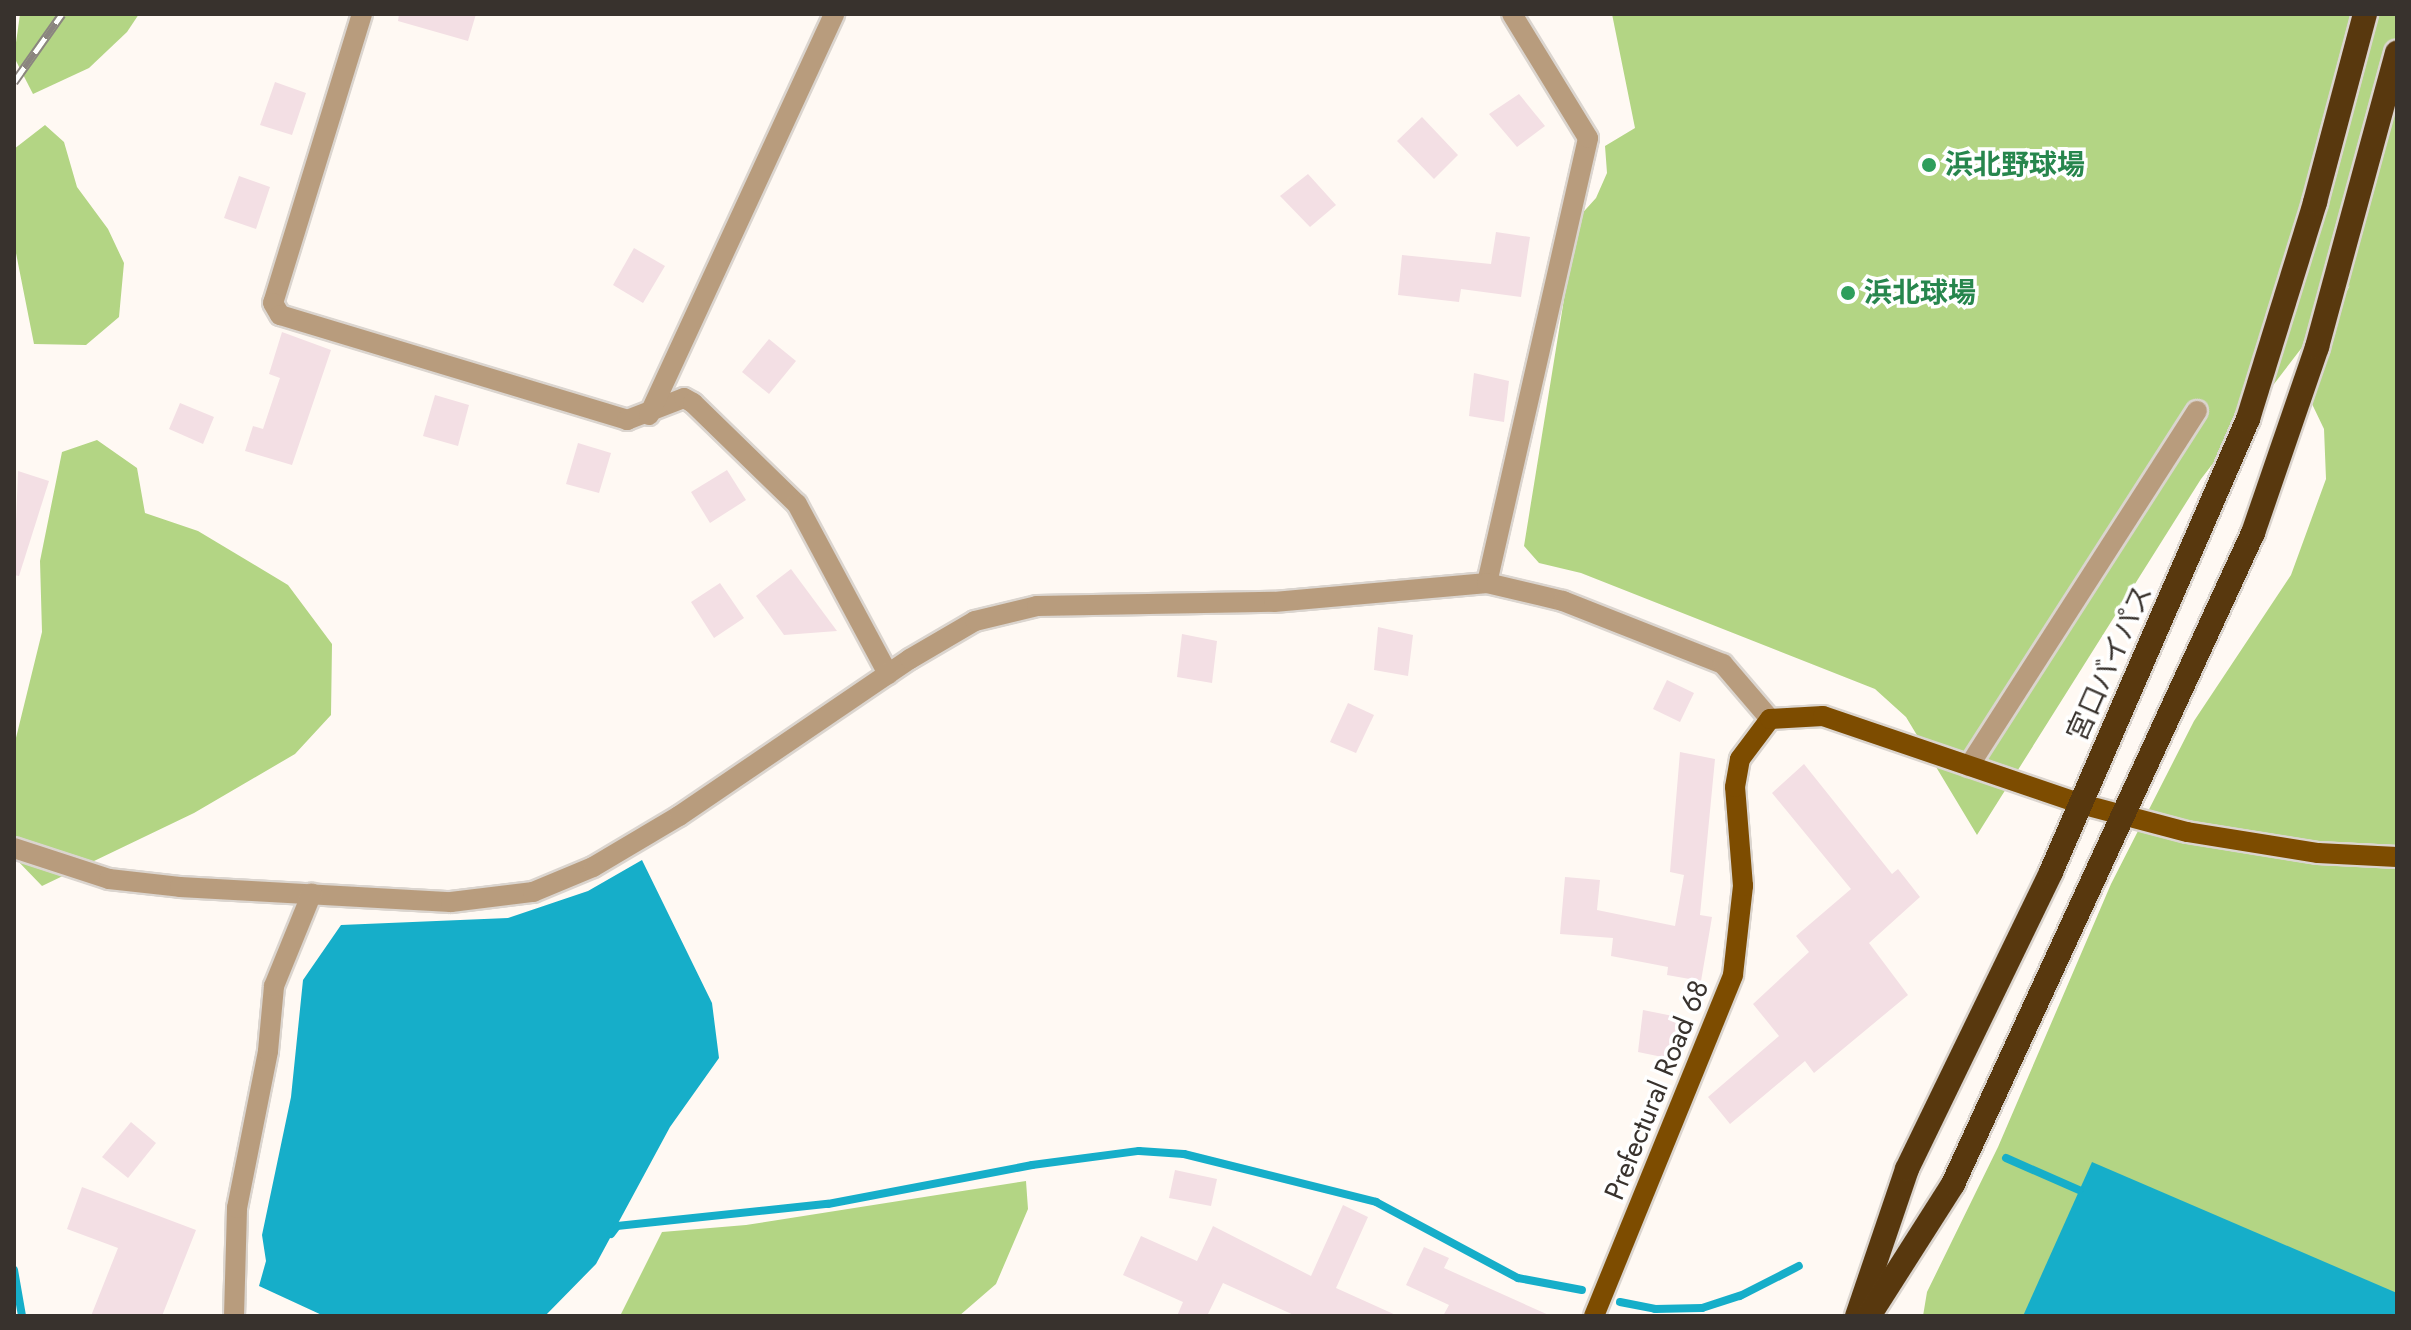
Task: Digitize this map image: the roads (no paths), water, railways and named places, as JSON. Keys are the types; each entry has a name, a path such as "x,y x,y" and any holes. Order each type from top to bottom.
{"highway":[{"name":"宮口バイパス","path":"1857,1316 1907,1169 2081,804 2248,419 2315,202 2365,14"},
{"path":"1869,1316 1953,1184 2253,533 2317,347 2397,53"}],"main road":[{"path":"1770,719 1823,716 2081,804 2125,813 2187,832 2318,853 2397,857"},
{"name":"Prefectural Road 68","path":"1594,1316 1733,975 1743,886 1735,787 1740,759 1770,719"}],"street":[{"path":"362,14 273,303 280,315 627,420 649,415 684,398 693,403 797,504 888,674"},
{"path":"649,415 834,14"},
{"path":"1487,583 1588,138 1512,14"},
{"path":"1969,766 2197,411"},
{"path":"14,848 109,879 451,902 533,892 593,867 668,823 888,674 975,621 1037,606 1274,602 1487,583 1563,601 1723,664 1770,719"},
{"path":"234,1316 237,1208 268,1051 274,986 312,893"}],"water":[{"path":"642,860 712,1003 719,1058 670,1127 596,1264 545,1316 324,1316 259,1286 266,1261 262,1235 291,1097 303,980 341,925 508,918 588,891"},
{"path":"2092,1162 2397,1293 2397,1316 2023,1316"}],"waterway":[{"path":"611,1234 617,1226 828,1204 1032,1165 1139,1151 1184,1154 1376,1202 1518,1278 1582,1290"},
{"path":"2006,1158 2079,1190"},
{"path":"1620,1302 1655,1309 1702,1308 1740,1296 1799,1266"},
{"path":"14,1270 22,1316"}],"railway":[{"path":"14,82 62,14"}],"place":[{"name":"浜北野球場","path":"1929,165"},
{"name":"浜北球場","path":"1848,293"}]}
